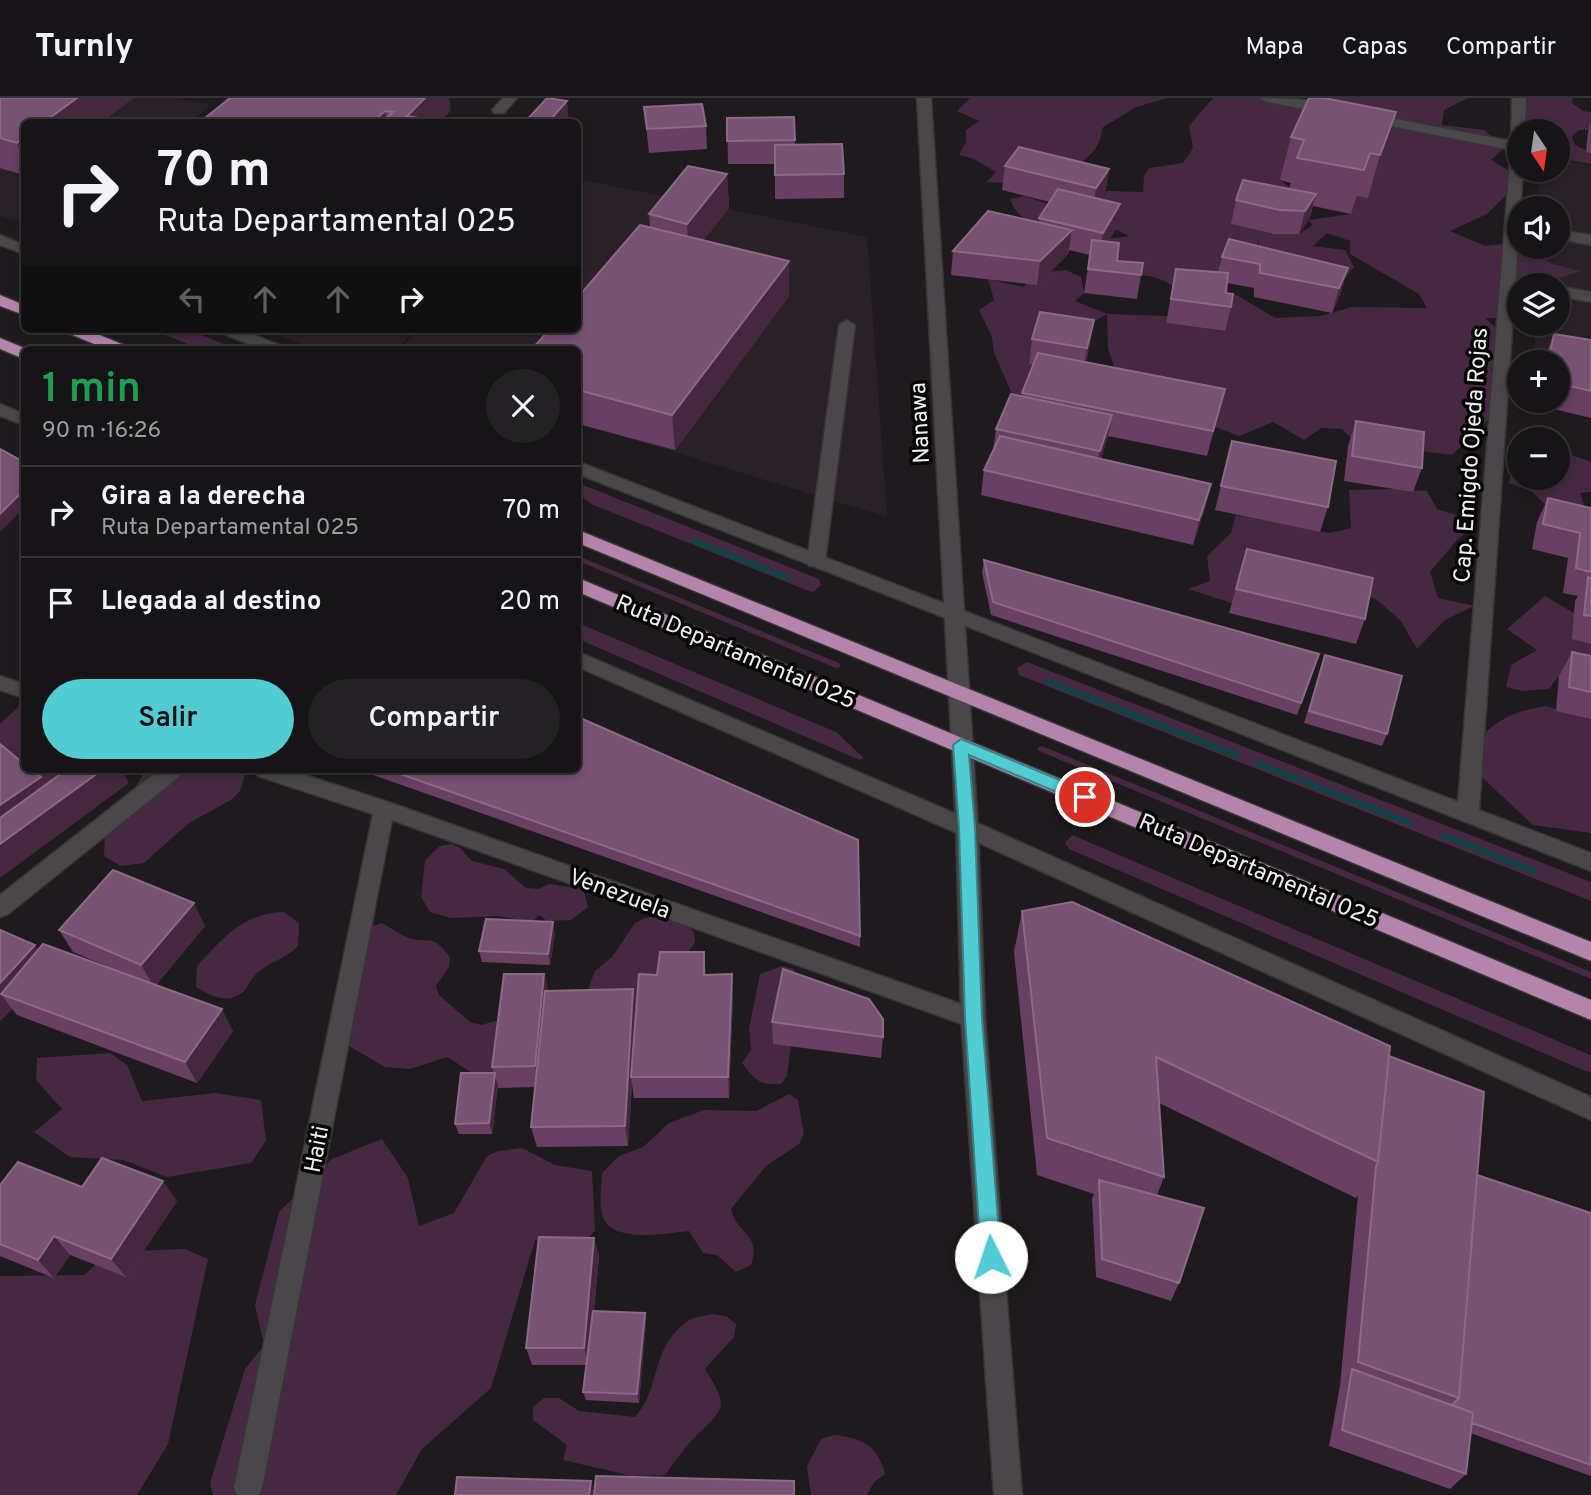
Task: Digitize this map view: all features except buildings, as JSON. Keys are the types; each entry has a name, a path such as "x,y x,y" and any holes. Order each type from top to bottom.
{"highway":[{"path":"0,300 21,309"},
{"path":"81,333 113,346"},
{"path":"0,343 21,353"},
{"name":"Ruta Departamental 025","path":"581,537 1591,952"},
{"name":"Ruta Departamental 025","path":"581,586 1591,1010"}],"street":[{"path":"499,110 510,98"},
{"name":"Nanawa","path":"924,98 967,828 974,1018 1008,1495"},
{"path":"1267,98 1507,145"},
{"name":"Cap. Emigdo Ojeda Rojas","path":"1519,98 1519,119"},
{"path":"1570,237 1591,240"},
{"path":"0,240 21,249"},
{"path":"1570,293 1591,297"},
{"path":"816,562 846,325"},
{"path":"235,333 268,346"},
{"name":"Cap. Emigdo Ojeda Rojas","path":"1468,815 1510,336"},
{"path":"0,409 21,419"},
{"path":"581,469 1591,862"},
{"path":"581,660 967,828 1591,1109"},
{"path":"0,683 21,690"},
{"path":"0,908 169,773"},
{"name":"Venezuela","path":"274,773 384,809 974,1018"},
{"name":"Haiti","path":"248,1488 384,809"}],"shaded area":[{"path":"0,98 172,98 211,105 194,119 21,119 21,222 0,216"},
{"path":"970,98 1167,98 1136,107 1102,128 1098,144 1089,156 1074,166 1039,179 1002,183 987,182 996,172 974,159 959,155 966,142 966,130 979,121 957,111"},
{"path":"1213,98 1280,98 1315,113 1309,98 1468,98 1444,110 1442,125 1485,130 1503,149 1491,160 1507,170 1507,182 1516,182 1516,185 1487,214 1450,231 1485,246 1507,243 1507,259 1545,259 1552,264 1580,271 1570,275 1507,273 1507,318 1485,318 1513,343 1496,354 1491,369 1507,382 1507,389 1498,410 1452,455 1427,452 1403,441 1356,443 1342,429 1321,428 1304,440 1273,422 1239,436 1203,422 1115,369 1108,349 1107,314 1065,330 1043,464 994,353 992,337 979,310 994,300 988,279 1024,287 1036,273 1066,270 1081,277 1084,293 1075,301 1108,314 1167,316 1166,323 1224,331 1216,292 1235,294 1275,318 1321,316 1352,307 1427,308 1419,294 1350,254 1350,241 1327,233 1313,246 1345,250 1354,267 1335,291 1258,254 1259,238 1256,251 1216,281 1178,289 1151,276 1122,279 1095,241 1129,236 1109,228 1039,225 1017,212 1010,199 1025,196 1059,208 1101,200 1107,191 1143,192 1144,176 1149,168 1183,163 1193,148 1189,126","holes":["1280,180 1368,198 1357,196 1351,214 1308,220 1313,225 1299,234 1274,234 1231,224 1291,188"]},
{"path":"1573,98 1572,103 1583,111 1591,112 1591,130 1579,130 1572,136 1575,145 1591,153 1591,164 1570,160 1570,119 1518,119 1518,111 1511,100"},
{"path":"1570,161 1591,165 1591,389 1570,372 1570,350 1535,350 1535,336 1570,336 1570,273 1536,273 1537,259 1570,259 1570,196 1538,196 1539,182 1570,182"},
{"path":"581,180 867,237 887,517 581,424 581,346 403,346 414,333 581,333"},
{"path":"160,333 196,333 229,346 193,346"},
{"path":"272,333 411,333 400,346 307,346"},
{"path":"1570,454 1591,462 1591,492 1580,493 1584,504 1569,515 1549,508 1530,490 1570,490"},
{"path":"581,484 819,579 821,585 813,592 809,591 591,504 581,496"},
{"path":"1349,490 1427,491 1437,509 1477,522 1456,541 1430,572 1438,598 1474,606 1445,620 1417,649 1401,621 1376,599 1311,582 1247,608 1188,589 1210,581 1207,556 1231,533 1236,515 1329,533 1351,528"},
{"path":"581,557 839,663 841,667 836,668 581,562"},
{"path":"1545,596 1574,613 1591,644 1591,683 1559,676 1549,689 1522,691 1506,687 1511,665 1537,650 1507,629"},
{"path":"581,624 836,732 864,758 860,760 581,640"},
{"path":"1027,662 1591,882 1591,901 1019,675 1017,668"},
{"path":"21,706 21,773 90,773 51,793 0,769 0,724"},
{"path":"1545,706 1591,719 1591,833 1533,825 1471,767 1473,744 1491,728 1514,714"},
{"path":"1042,746 1591,972 1591,979 1039,751 1037,748"},
{"path":"143,773 245,775 240,791 231,800 189,823 144,863 121,866 104,856 106,813 134,791"},
{"path":"1072,835 1588,1054 1591,1056 1591,1072 1069,849 1065,843"},
{"path":"451,844 460,848 472,861 504,869 526,888 539,889 549,884 583,889 588,907 571,920 547,921 539,915 532,922 499,916 451,918 430,912 421,897 425,860 440,846"},
{"path":"284,912 299,923 298,946 261,970 237,996 220,998 196,987 197,966 225,937 245,922 270,913"},
{"path":"656,916 688,925 694,933 695,942 683,961 671,1019 579,1012 595,971 612,957 635,923"},
{"path":"382,923 404,936 433,941 443,949 450,957 449,967 436,986 439,995 470,1022 481,1025 495,1021 516,1030 502,1076 477,1076 447,1057 410,1069 385,1067 330,1035 329,1023 348,984 361,930"},
{"path":"782,966 793,969 800,978 787,1076 781,1084 768,1084 754,1077 742,1063 751,1050 749,1029 760,974"},
{"path":"110,1053 127,1065 142,1101 216,1093 261,1100 266,1141 251,1163 167,1177 123,1160 70,1157 34,1132 62,1109 36,1080 37,1058"},
{"path":"789,1094 798,1100 804,1134 799,1144 766,1166 731,1209 734,1218 751,1241 754,1255 751,1265 736,1272 717,1255 703,1253 689,1231 655,1235 629,1234 618,1231 603,1217 602,1173 619,1156 643,1147 669,1123 704,1110 756,1111"},
{"path":"382,1139 408,1178 419,1226 454,1213 487,1156 498,1151 522,1148 555,1165 592,1171 595,1230 559,1274 559,1246 535,1240 491,1388 422,1449 396,1495 213,1495 210,1483 245,1369 264,1345 255,1305 279,1212 332,1159"},
{"path":"185,1249 208,1259 168,1444 137,1495 0,1495 0,1276 84,1275 105,1256 130,1251"},
{"path":"712,1314 726,1316 736,1324 734,1337 705,1369 718,1391 721,1406 714,1419 688,1445 665,1475 632,1476 563,1460 567,1445 533,1420 533,1407 544,1398 559,1398 579,1411 635,1417 649,1394 666,1344 689,1320"},
{"path":"834,1435 860,1441 878,1456 885,1474 874,1482 867,1495 811,1495 807,1466 821,1439"}],"water":[{"path":"695,538 792,577 788,581 691,543"},
{"path":"1046,678 1241,753 1238,759 1043,683"},
{"path":"1257,760 1413,821 1411,827 1254,765"},
{"path":"1443,832 1537,869 1535,875 1440,837"}],"route":[{"path":"991,1257 974,1018 961,745 1085,797"}]}
